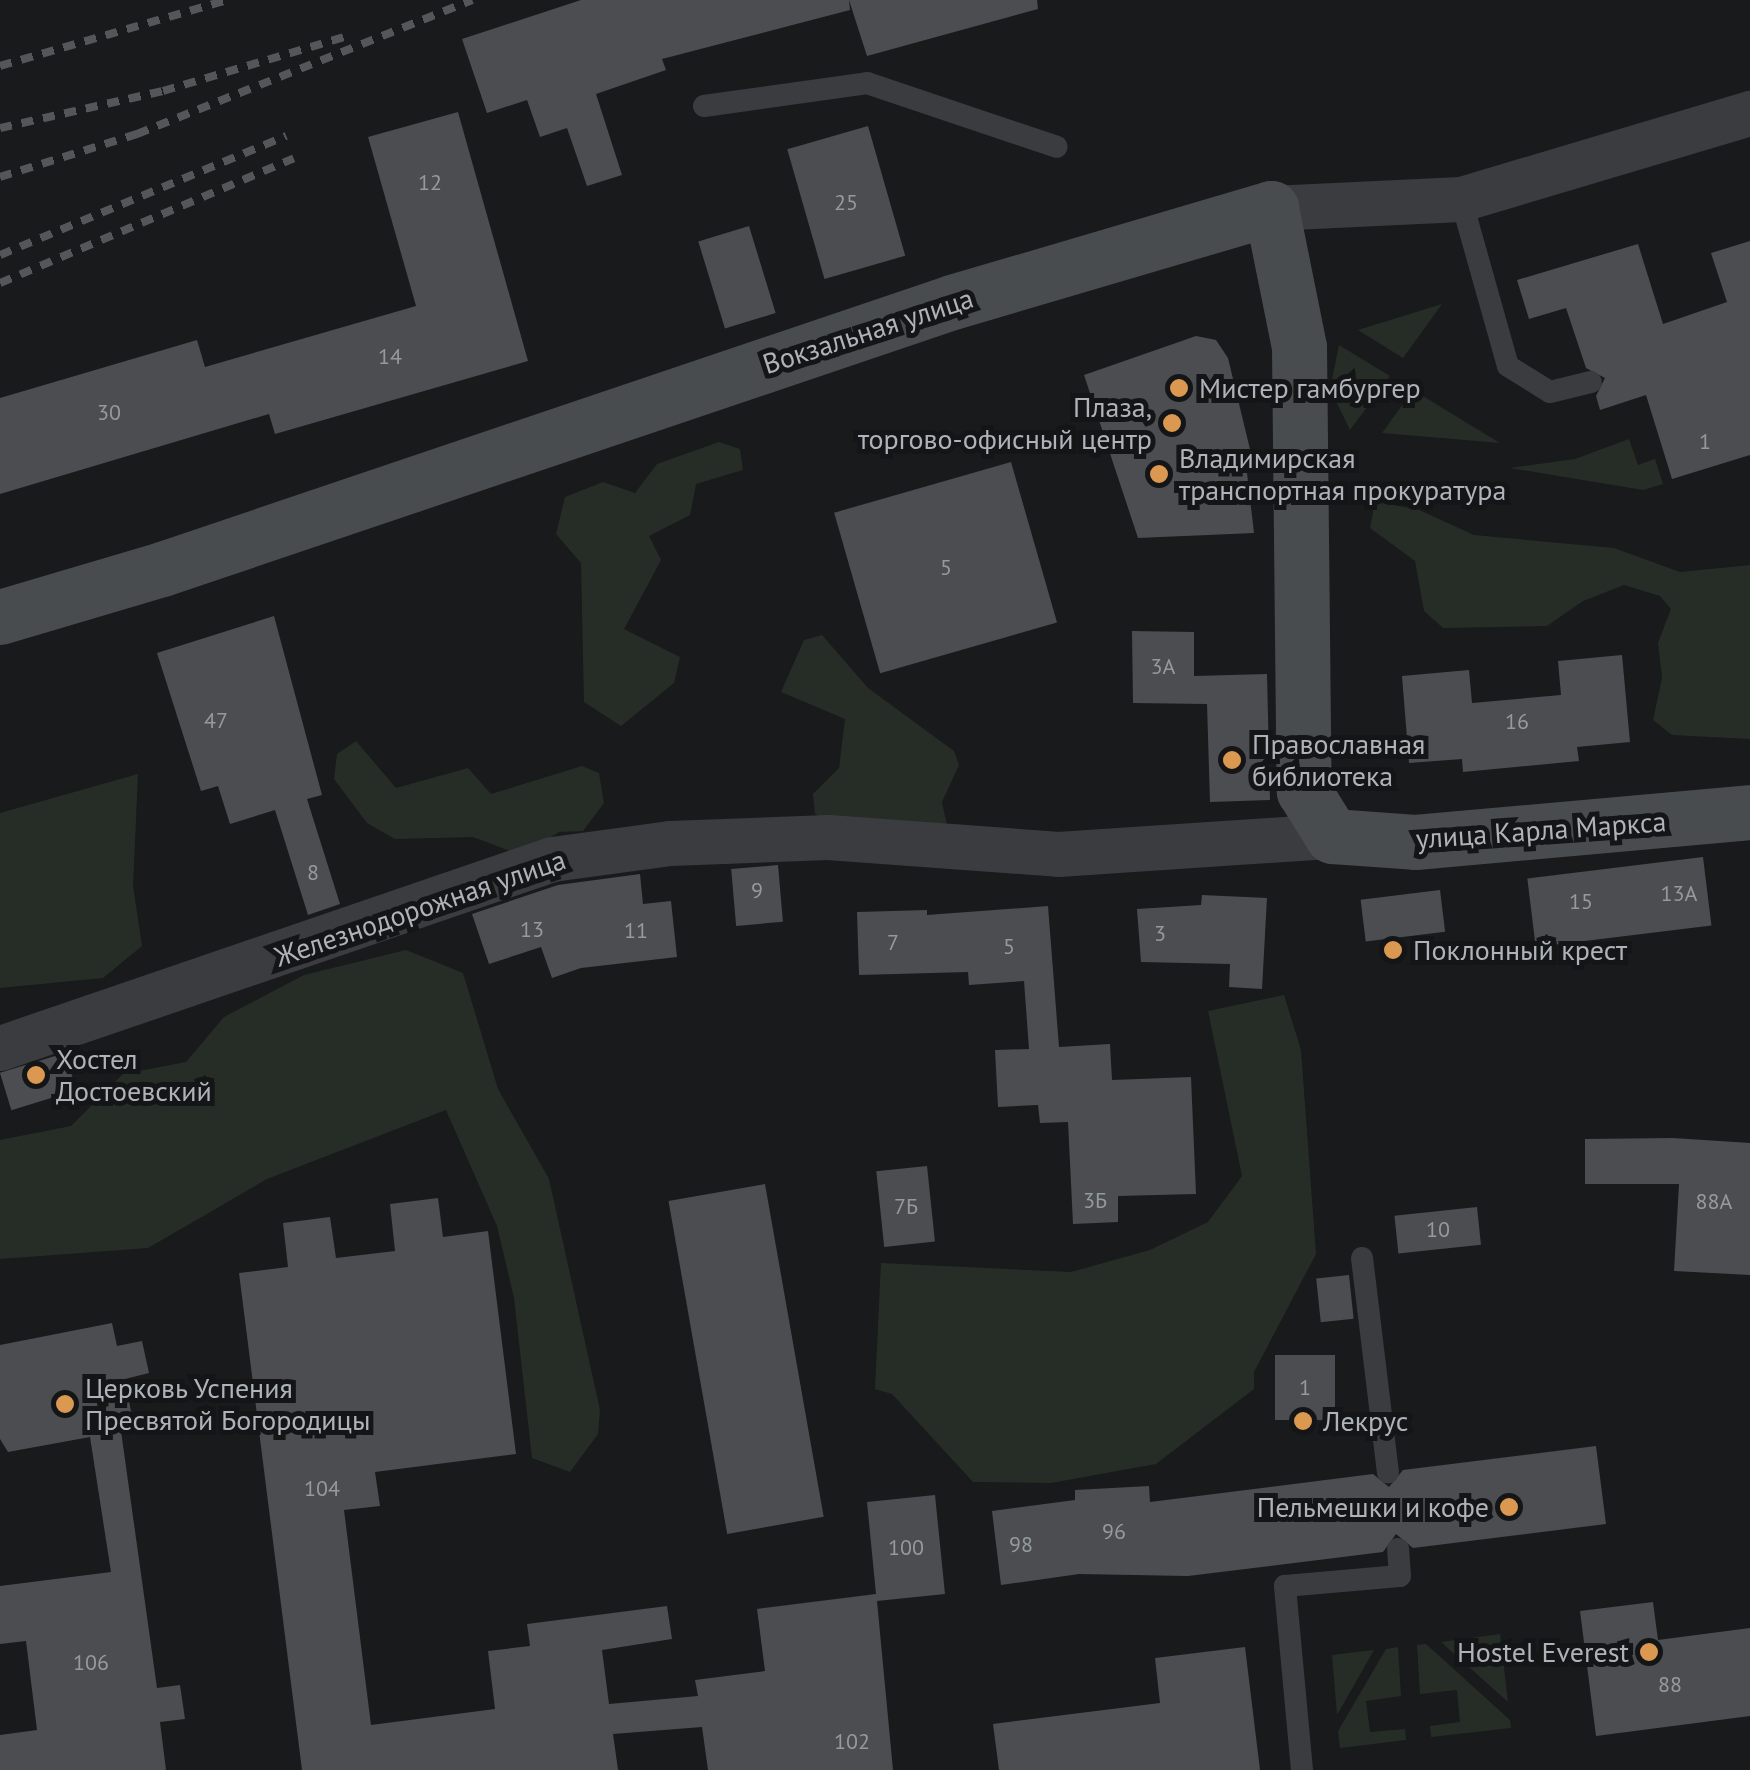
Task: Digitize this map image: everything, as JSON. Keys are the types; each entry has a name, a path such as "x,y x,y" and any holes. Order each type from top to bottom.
{"main road":[{"name":"Вокзальная улица","path":"0,617 162,569 952,302 1271,208"},
{"path":"1271,208 1299,347 1304,791 1332,836"},
{"name":"улица Карла Маркса","path":"1332,836 1416,842 1750,812"}],"street":[{"name":"Вокзальная улица","path":"1271,208 1461,199 1750,113"},
{"name":"Железнодорожная улица","path":"0,1048 552,859 670,843 828,837 1058,854 1332,836"}],"lane":[{"path":"704,106 867,83 1057,146"},
{"path":"1461,199 1508,366 1550,392 1591,382"},
{"path":"1362,1258 1388,1472"},
{"path":"1302,1770 1285,1586 1400,1576 1398,1549"}],"shaded area":[{"path":"1442,304 1403,358 1358,330"},
{"path":"1339,345 1390,376 1350,430 1330,389"},
{"path":"1413,390 1500,443 1382,433"},
{"path":"1629,439 1638,465 1655,459 1663,484 1643,490 1510,468 1575,459"},
{"path":"719,442 740,449 743,470 696,484 690,515 649,536 661,560 624,629 680,657 674,683 621,726 584,702 581,563 556,534 565,497 603,482 635,493 657,464"},
{"path":"1375,502 1417,509 1474,535 1614,548 1680,572 1750,565 1750,739 1672,735 1653,720 1662,678 1658,643 1671,609 1660,596 1624,585 1583,601 1547,626 1443,628 1424,611 1415,561 1370,528"},
{"path":"822,635 868,688 954,751 959,765 942,802 948,830 832,822 815,814 813,794 839,768 845,719 781,692 804,640"},
{"path":"356,741 396,788 468,768 491,794 582,766 599,773 604,803 583,831 559,832 521,855 473,837 395,839 367,823 334,779 337,754"},
{"path":"138,774 133,886 142,946 103,978 0,988 0,813"},
{"path":"406,950 463,973 498,1089 549,1179 600,1410 598,1434 570,1472 532,1458 514,1298 497,1226 446,1110 267,1179 148,1248 0,1259 0,1140 71,1126 123,1074 186,1062 224,1017 304,975"},
{"path":"1284,995 1301,1050 1316,1254 1254,1372 1254,1389 1156,1464 1051,1483 973,1482 892,1394 875,1389 881,1263 1071,1272 1150,1250 1208,1222 1242,1176 1208,1011"},
{"path":"1500,1634 1508,1702 1441,1642"},
{"path":"1426,1644 1510,1720 1511,1728 1431,1737 1430,1726 1460,1722 1457,1690 1420,1694 1417,1645"},
{"path":"1398,1647 1401,1696 1366,1701 1370,1732 1405,1729 1406,1740 1340,1748 1338,1731 1386,1649"},
{"path":"1374,1650 1337,1715 1332,1655"}],"building":[{"path":"581,0 849,0 850,10 662,59 666,70 596,94 622,175 587,186 567,128 540,137 527,100 487,113 462,39"},
{"path":"849,0 1037,0 1038,9 867,56"},
{"path":"458,112 528,361 275,434 269,414 0,494 0,398 197,340 205,367 416,306 368,137"},
{"path":"868,126 905,256 824,279 787,149"},
{"path":"749,226 776,313 725,329 698,241"},
{"path":"1750,241 1750,455 1672,479 1646,395 1600,410 1596,396 1605,378 1586,368 1566,308 1529,319 1517,280 1638,244 1663,324 1727,302 1711,253"},
{"name":"Плаза, торгово-офисный центр","path":"1196,336 1216,340 1228,358 1255,470 1247,473 1254,533 1138,538 1084,375"},
{"path":"1011,462 1057,623 880,673 834,513"},
{"path":"274,616 322,795 307,799 340,904 308,915 275,810 230,824 218,786 201,791 157,653"},
{"path":"1132,631 1194,632 1194,676 1267,674 1270,800 1210,802 1207,704 1133,703"},
{"path":"1622,655 1630,742 1577,747 1579,761 1463,772 1462,759 1409,763 1402,676 1469,670 1472,703 1561,695 1558,661"},
{"path":"1703,857 1711,925 1536,947 1527,879"},
{"path":"778,865 783,922 736,926 731,869"},
{"path":"640,874 643,904 671,901 677,957 581,968 552,978 541,947 489,964 472,914 558,885"},
{"path":"1440,890 1445,932 1366,941 1361,900"},
{"path":"1202,895 1267,898 1262,989 1229,987 1230,964 1141,962 1137,909 1201,905"},
{"path":"1048,906 1059,1047 1110,1044 1112,1080 1191,1077 1196,1194 1118,1196 1118,1222 1073,1224 1068,1122 1040,1123 1038,1105 998,1107 995,1050 1029,1049 1024,981 969,985 968,972 859,975 857,912 927,910 927,915"},
{"name":"Хостел Достоевский","path":"65,1053 76,1090 11,1110 0,1073"},
{"path":"1673,1138 1750,1143 1750,1275 1674,1271 1679,1184 1585,1184 1585,1139"},
{"path":"927,1166 935,1242 884,1247 876,1171"},
{"path":"765,1184 824,1517 727,1534 668,1201"},
{"path":"438,1198 443,1237 488,1231 516,1454 375,1472 380,1506 344,1510 371,1725 495,1709 488,1651 530,1646 527,1624 667,1606 672,1639 602,1650 609,1704 698,1696 695,1680 765,1671 757,1609 876,1594 867,1502 935,1495 945,1594 877,1601 893,1770 708,1770 702,1727 613,1734 618,1770 302,1770 239,1273 288,1267 283,1223 330,1217 336,1258 395,1251 390,1204"},
{"path":"1477,1207 1481,1245 1398,1253 1394,1216"},
{"path":"1349,1275 1354,1319 1321,1322 1316,1278"},
{"path":"112,1323 117,1346 142,1341 149,1373 125,1379 134,1428 121,1431 157,1688 180,1685 185,1719 160,1722 166,1770 0,1770 0,1735 37,1730 26,1641 0,1644 0,1586 111,1572 90,1437 8,1452 0,1439 0,1345"},
{"path":"1275,1355 1335,1355 1335,1420 1275,1420"},
{"path":"1596,1446 1606,1524 1413,1548 1396,1534 1383,1552 1188,1576 1079,1574 1001,1585 992,1511 1075,1500 1075,1490 1149,1486 1150,1502 1373,1474 1389,1487 1403,1470"},
{"path":"1653,1602 1658,1640 1750,1628 1750,1716 1596,1736 1580,1611"},
{"path":"1245,1647 1260,1770 999,1770 993,1724 1160,1703 1155,1658"}],"railway":[{"path":"0,66 227,0"},
{"path":"0,177 137,134 472,0"},
{"path":"0,128 163,91 348,36"},
{"path":"0,255 286,136"},
{"path":"0,283 294,158"}],"place":[{"name":"Мистер гамбургер","path":"1179,388"},
{"name":"Плаза, торгово-офисный центр","path":"1172,423"},
{"name":"Владимирская транспортная прокуратура","path":"1159,474"},
{"name":"Православная библиотека","path":"1232,760"},
{"name":"Поклонный крест","path":"1393,950"},
{"name":"Хостел Достоевский","path":"36,1075"},
{"name":"Церковь Успения Пресвятой Богородицы","path":"65,1404"},
{"name":"Лекрус","path":"1303,1421"},
{"name":"Пельмешки и кофе","path":"1509,1507"},
{"name":"Hostel Everest","path":"1649,1652"}]}
